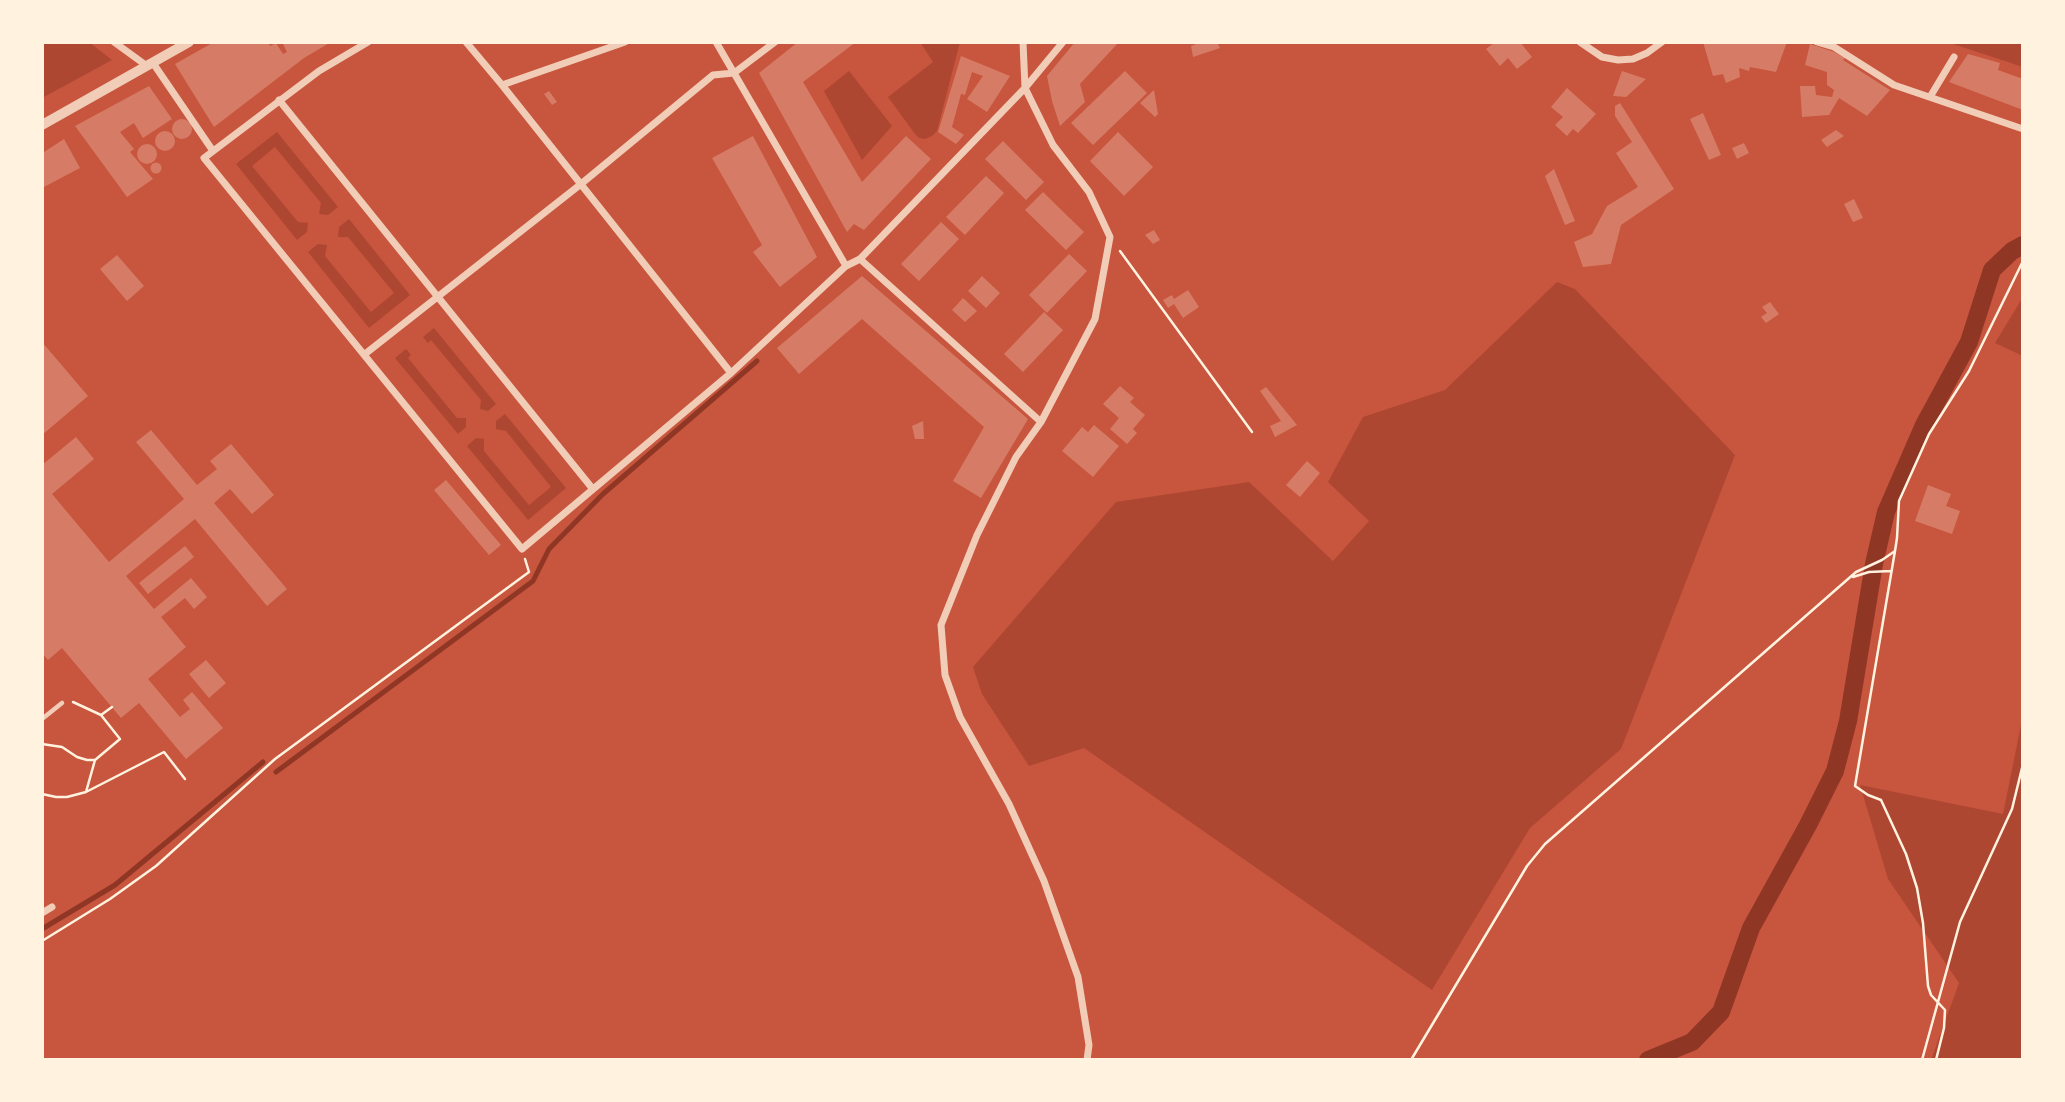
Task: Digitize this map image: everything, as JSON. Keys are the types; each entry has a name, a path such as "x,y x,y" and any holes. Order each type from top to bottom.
{"street":[{"path":"114,42 150,64 213,151"},
{"path":"42,125 189,42"},
{"path":"368,42 318,71 204,158 522,550 731,373 846,266 860,260 1025,88 1063,42"},
{"path":"466,42 731,373"},
{"path":"502,85 625,42"},
{"path":"716,42 846,266"},
{"path":"365,354 581,184 713,75 734,74 775,42"},
{"path":"1023,42 1025,88 1053,145 1088,192 1110,237 1095,319 1041,422 1016,457 977,535 941,625 945,675 960,717 1009,804 1040,870 1078,977 1089,1045 1087,1060"},
{"path":"1580,42 1602,57 1618,60 1633,59 1662,42"},
{"path":"1817,42 1833,47 1895,85 2023,129"},
{"path":"1930,97 1954,57"},
{"path":"279,100 592,488"},
{"path":"860,260 1041,422"},
{"path":"42,913 52,907"}],"lane":[{"path":"42,719 62,703"}],"path":[{"path":"1110,237 1252,432"},
{"path":"1936,1060 1944,1028 1945,1010 1931,995 1928,986 1917,888 1906,855 1881,800 1855,786 1898,538 1899,501 1929,434 1969,371 2023,261"},
{"path":"42,941 110,899 156,866 275,759 529,572 522,550"},
{"path":"1411,1060 1527,866 1545,844 1856,572 1882,561 1895,551"},
{"path":"1850,578 1869,572 1891,572"},
{"path":"62,703 70,699 74,704 87,707 101,715 120,739 95,760 86,792"},
{"path":"101,715 112,707"},
{"path":"42,744 62,747 77,757 95,760"},
{"path":"42,794 67,797 86,792 164,752 185,779"},
{"path":"1922,1060 1960,922 2012,809 2023,764"},
{"path":"42,766 42,776"}],"shaded area":[{"path":"42,42 89,42 112,60 42,98"},
{"path":"920,42 960,42 937,131 925,139 915,134 888,97 933,62"},
{"path":"1947,42 2023,42 2023,67"},
{"path":"849,71 892,126 862,160 824,91"},
{"path":"277,132 338,207 328,215 319,214 321,203 275,147 252,166 298,222 308,223 307,232 297,240 236,164"},
{"path":"349,219 410,295 369,328 308,252 318,244 327,245 325,256 371,312 394,293 348,237 338,237 339,227"},
{"path":"1557,282 1575,289 1735,455 1621,749 1530,828 1432,990 1084,748 1029,766 982,694 973,667 1116,502 1249,482 1333,561 1369,521 1328,482 1363,417 1445,390"},
{"path":"2023,297 2023,356 1995,343"},
{"path":"434,328 496,404 488,411 480,409 481,400 431,340 428,343 423,337"},
{"path":"406,349 411,355 408,358 457,418 466,418 466,427 458,434 395,358"},
{"path":"505,414 566,488 528,520 467,446 476,438 484,439 484,451 529,505 551,487 506,431 496,429 496,421"},
{"path":"2023,715 2023,1060 1931,1060 1959,983 1888,879 1860,785 2003,814"}],"building":[{"path":"214,42 268,42 270,46 276,43 283,54 287,52 282,42 331,42 304,58 214,127 175,64"},
{"path":"798,42 856,42 803,82 862,182 906,136 931,159 864,230 854,224 847,232 759,73"},
{"path":"1075,42 1119,42 1080,84 1085,102 1060,126 1047,76"},
{"path":"1201,42 1217,42 1220,48 1193,57 1191,46"},
{"path":"1495,42 1520,42 1532,57 1517,69 1508,58 1500,66 1486,49"},
{"path":"1703,42 1787,42 1776,72 1750,67 1749,71 1739,68 1740,77 1726,83 1723,74 1713,76"},
{"path":"1810,44 1845,58 1843,60 1890,90 1867,116 1839,98 1829,115 1802,117 1800,86 1815,86 1816,95 1832,97 1834,90 1827,85 1827,72 1805,65"},
{"path":"1968,54 2000,63 1998,70 2023,79 2023,110 1949,82"},
{"path":"961,56 1010,76 987,112 967,99 983,76 972,72 965,95 961,94 952,127 964,135 956,144 938,132"},
{"path":"1125,71 1147,93 1093,145 1071,123"},
{"path":"1622,71 1646,79 1626,97 1613,96"},
{"path":"149,86 172,119 143,138 134,123 120,132 134,149 130,152 153,179 127,197 75,126"},
{"path":"1567,88 1596,114 1578,133 1573,129 1567,136 1555,125 1563,117 1551,107"},
{"path":"1154,90 1158,114 1155,117 1140,103"},
{"path":"549,91 557,102 552,105 544,94"},
{"path":"1620,103 1674,189 1621,225 1611,264 1583,267 1574,242 1592,234 1607,206 1638,187 1616,153 1632,142 1615,116 1615,106"},
{"path":"1703,113 1721,155 1709,160 1690,119"},
{"path":"178,119 186,119 192,129 186,139 178,139 172,133 172,125"},
{"path":"1836,130 1844,136 1827,147 1821,140"},
{"path":"161,131 169,131 175,141 169,151 161,151 155,145 155,137"},
{"path":"1118,132 1153,167 1124,196 1090,161"},
{"path":"753,136 817,257 780,287 753,252 762,245 712,158"},
{"path":"64,139 80,168 42,188 42,148 44,152"},
{"path":"1003,141 1044,182 1026,200 985,159"},
{"path":"1744,143 1749,153 1737,159 1732,148"},
{"path":"143,144 151,144 157,154 151,164 143,164 137,158 137,150"},
{"path":"156,162 162,168 156,174 150,168"},
{"path":"1554,169 1575,221 1565,225 1545,176"},
{"path":"986,176 1004,193 965,235 946,217"},
{"path":"1043,192 1084,232 1066,250 1025,210"},
{"path":"1854,199 1863,218 1853,222 1844,204"},
{"path":"941,222 959,239 919,281 901,264"},
{"path":"1154,230 1160,240 1153,244 1145,235"},
{"path":"1069,254 1087,271 1047,313 1029,295"},
{"path":"117,255 144,286 127,301 100,269"},
{"path":"862,276 1028,419 981,498 953,481 984,427 862,319 799,374 777,348"},
{"path":"982,276 1000,293 986,308 968,291"},
{"path":"1188,290 1199,307 1183,318 1174,304 1168,308 1163,300 1172,295 1174,299"},
{"path":"963,298 977,311 965,322 952,310"},
{"path":"1770,302 1779,314 1766,323 1761,317 1767,313 1762,307"},
{"path":"1044,312 1063,330 1023,372 1004,354"},
{"path":"42,342 88,396 42,435"},
{"path":"1120,386 1134,398 1130,402 1145,415 1133,429 1137,433 1127,444 1110,429 1119,418 1103,404"},
{"path":"1266,387 1297,425 1275,437 1270,426 1281,421 1260,391"},
{"path":"923,421 924,439 915,439 912,426"},
{"path":"1094,425 1119,446 1093,477 1062,451 1082,427 1088,432"},
{"path":"151,430 197,485 217,469 210,461 231,444 274,495 252,514 230,489 214,503 287,589 267,606 195,519 126,576 154,609 191,578 207,597 194,609 185,598 161,617 186,647 148,679 180,717 190,709 183,700 192,692 223,728 186,759 139,703 121,718 62,648 48,660 42,653 42,465 76,437 94,459 52,494 109,562 184,499 136,442"},
{"path":"1307,461 1320,473 1300,497 1286,485"},
{"path":"446,480 501,545 489,555 434,490"},
{"path":"1928,485 1951,494 1946,506 1960,511 1952,534 1915,521"},
{"path":"185,546 194,557 148,594 139,583"},
{"path":"206,660 226,683 209,698 189,674"}],"waterway":[{"path":"1648,1060 1692,1042 1721,1012 1751,928 1835,771 1848,721 1874,564 1886,512 1924,425 1969,342 1992,270 2012,251 2023,245"},
{"path":"276,772 533,581 549,549 603,494 757,361"},
{"path":"42,929 115,885 263,762"}]}
